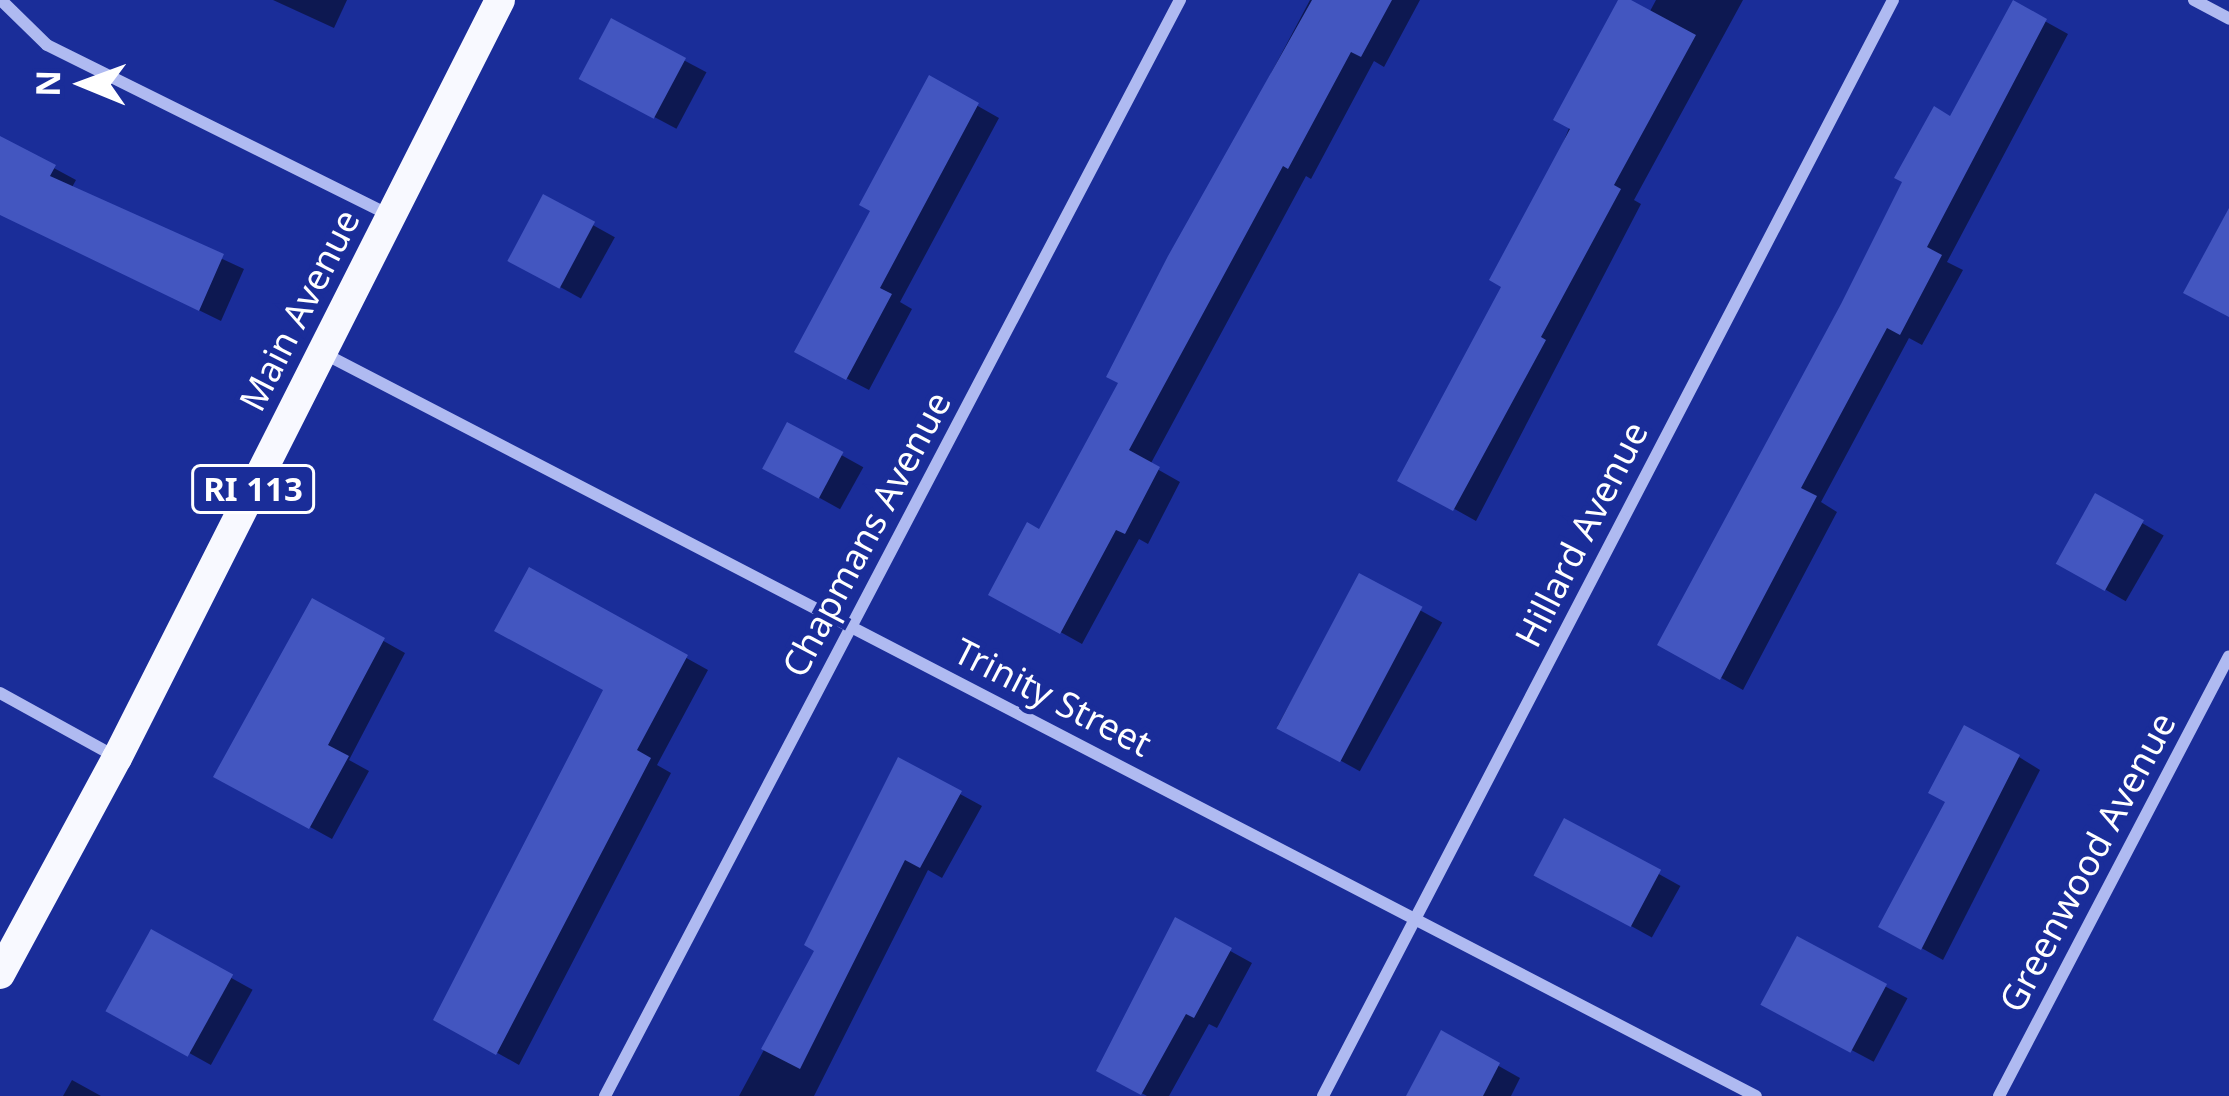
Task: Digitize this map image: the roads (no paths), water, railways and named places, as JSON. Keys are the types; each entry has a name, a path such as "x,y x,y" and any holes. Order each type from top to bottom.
{"main road":[{"name":"Main Avenue","path":"0,974 117,758 500,0"}],"street":[{"path":"1,0 47,45 391,215"},
{"name":"Chapmans Avenue","path":"605,1096 1180,0"},
{"name":"Hillard Avenue","path":"1323,1096 1893,0"},
{"path":"2194,0 2229,19"},
{"name":"Trinity Street","path":"322,352 1756,1096"},
{"name":"Greenwood Avenue","path":"1999,1096 2229,656"},
{"path":"0,693 117,758"}]}
